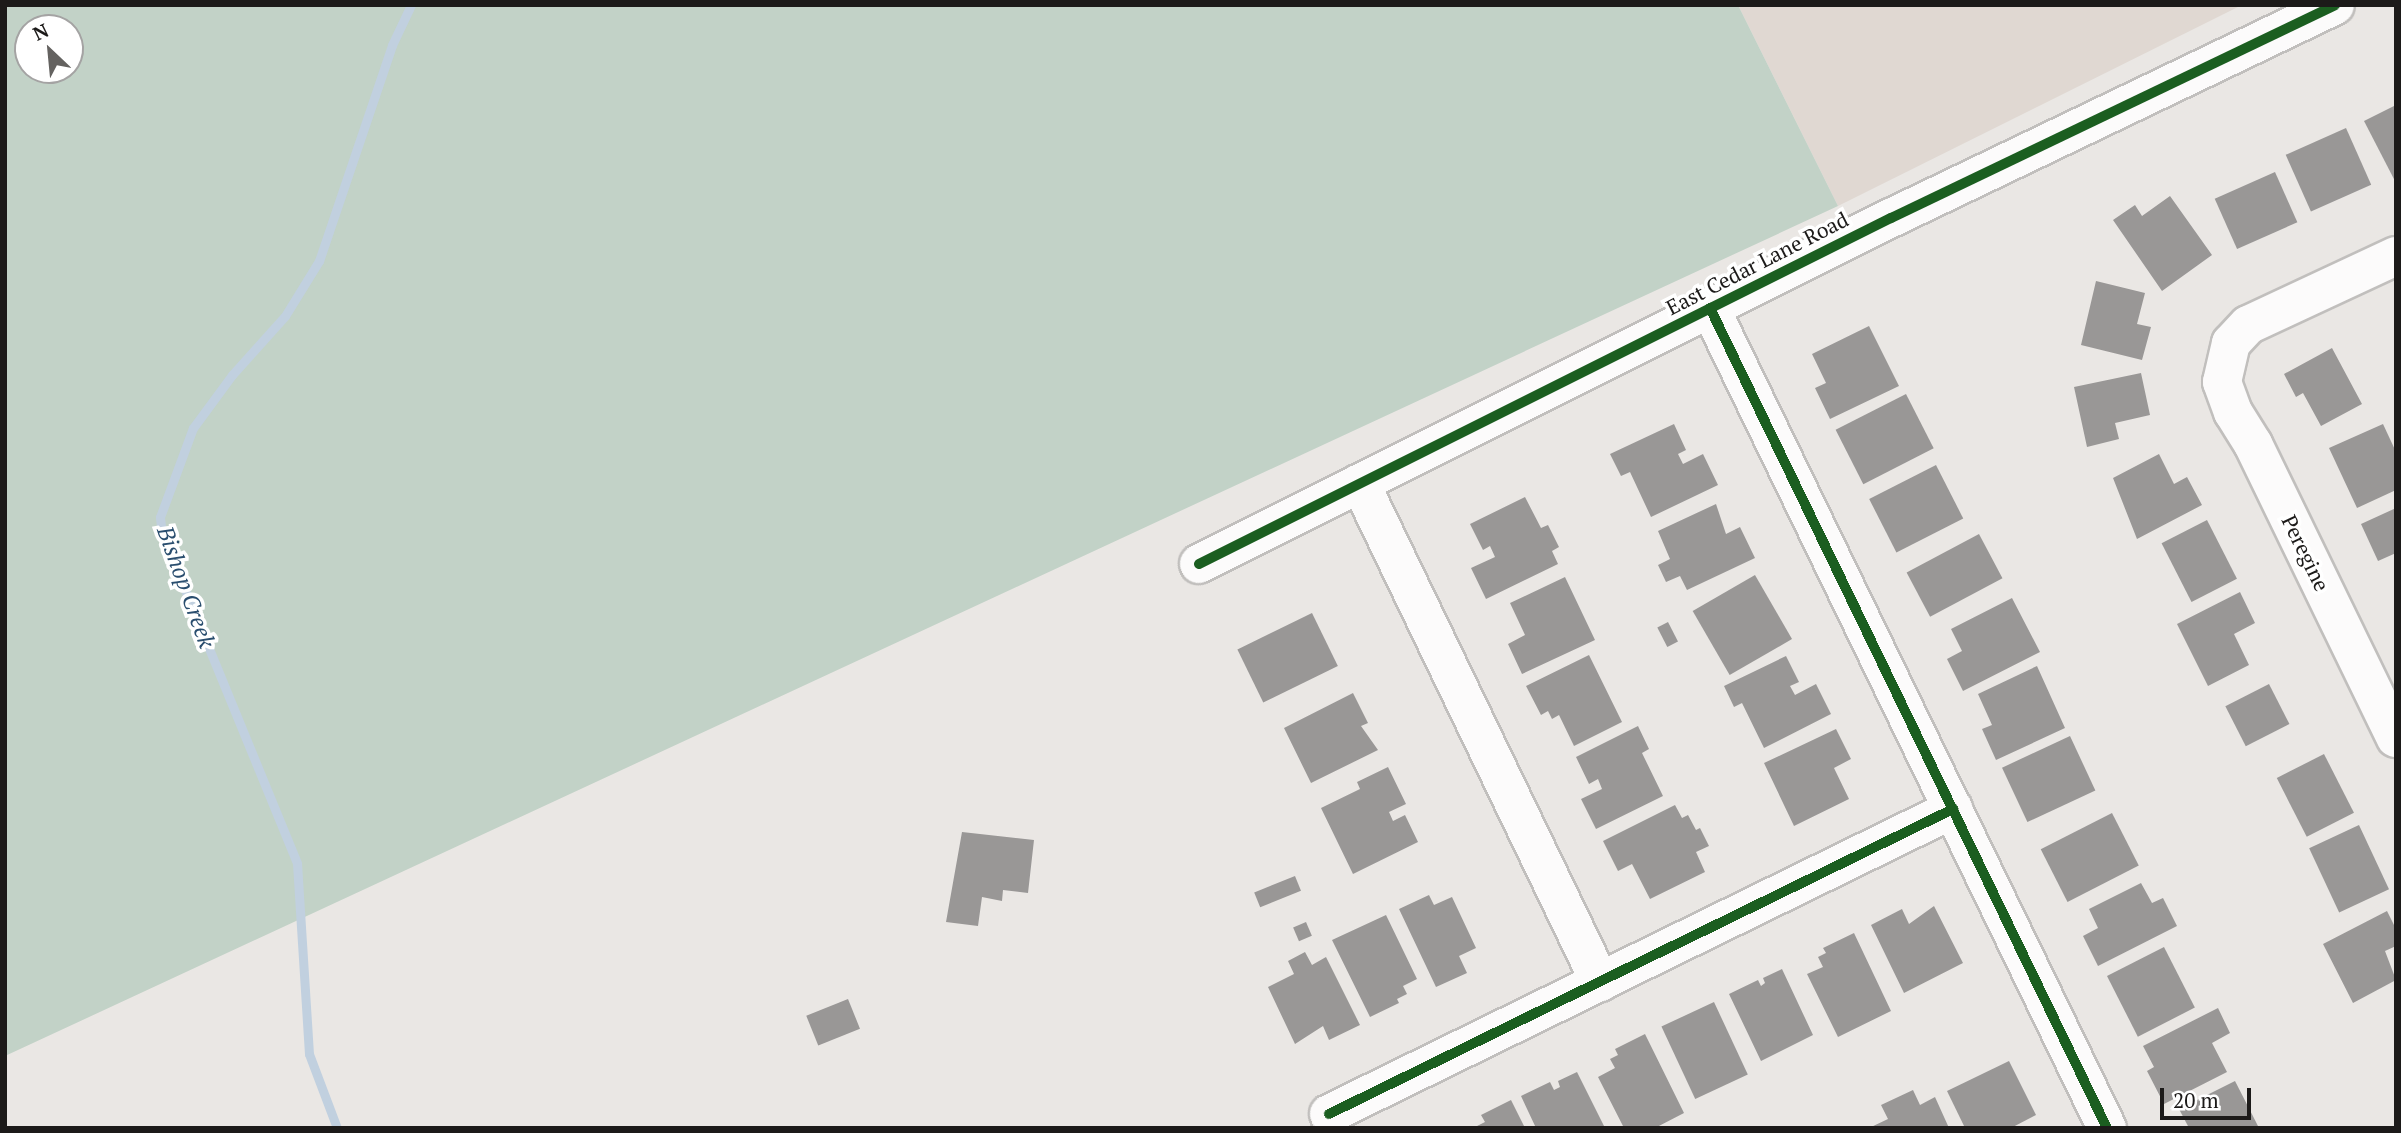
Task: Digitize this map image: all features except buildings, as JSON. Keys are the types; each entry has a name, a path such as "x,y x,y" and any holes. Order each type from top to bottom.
{"street":[{"name":"East Cedar Lane Road","path":"1199,564 1710,308 2270,19 2335,5"},
{"name":"Peregine","path":"2396,256 2248,325 2231,343 2223,366 2222,382 2233,412 2253,443 2396,738"},
{"path":"1710,308 2107,1128"},
{"path":"1360,483 1600,982"},
{"path":"1329,1114 1953,809"}],"shaded area":[{"path":"1738,5 2242,5 1838,206"}],"green space":[{"path":"5,5 1738,5 1838,206 5,1056"}],"waterway":[{"name":"Bishop Creek","path":"337,1128 309,1054 297,863 162,534 160,517 193,428 232,375 285,316 319,261 392,45 411,5"}],"cycle path":[{"path":"1199,564 1891,218 2335,5"},
{"path":"1710,308 2107,1128"},
{"path":"1329,1114 1953,809"}]}
